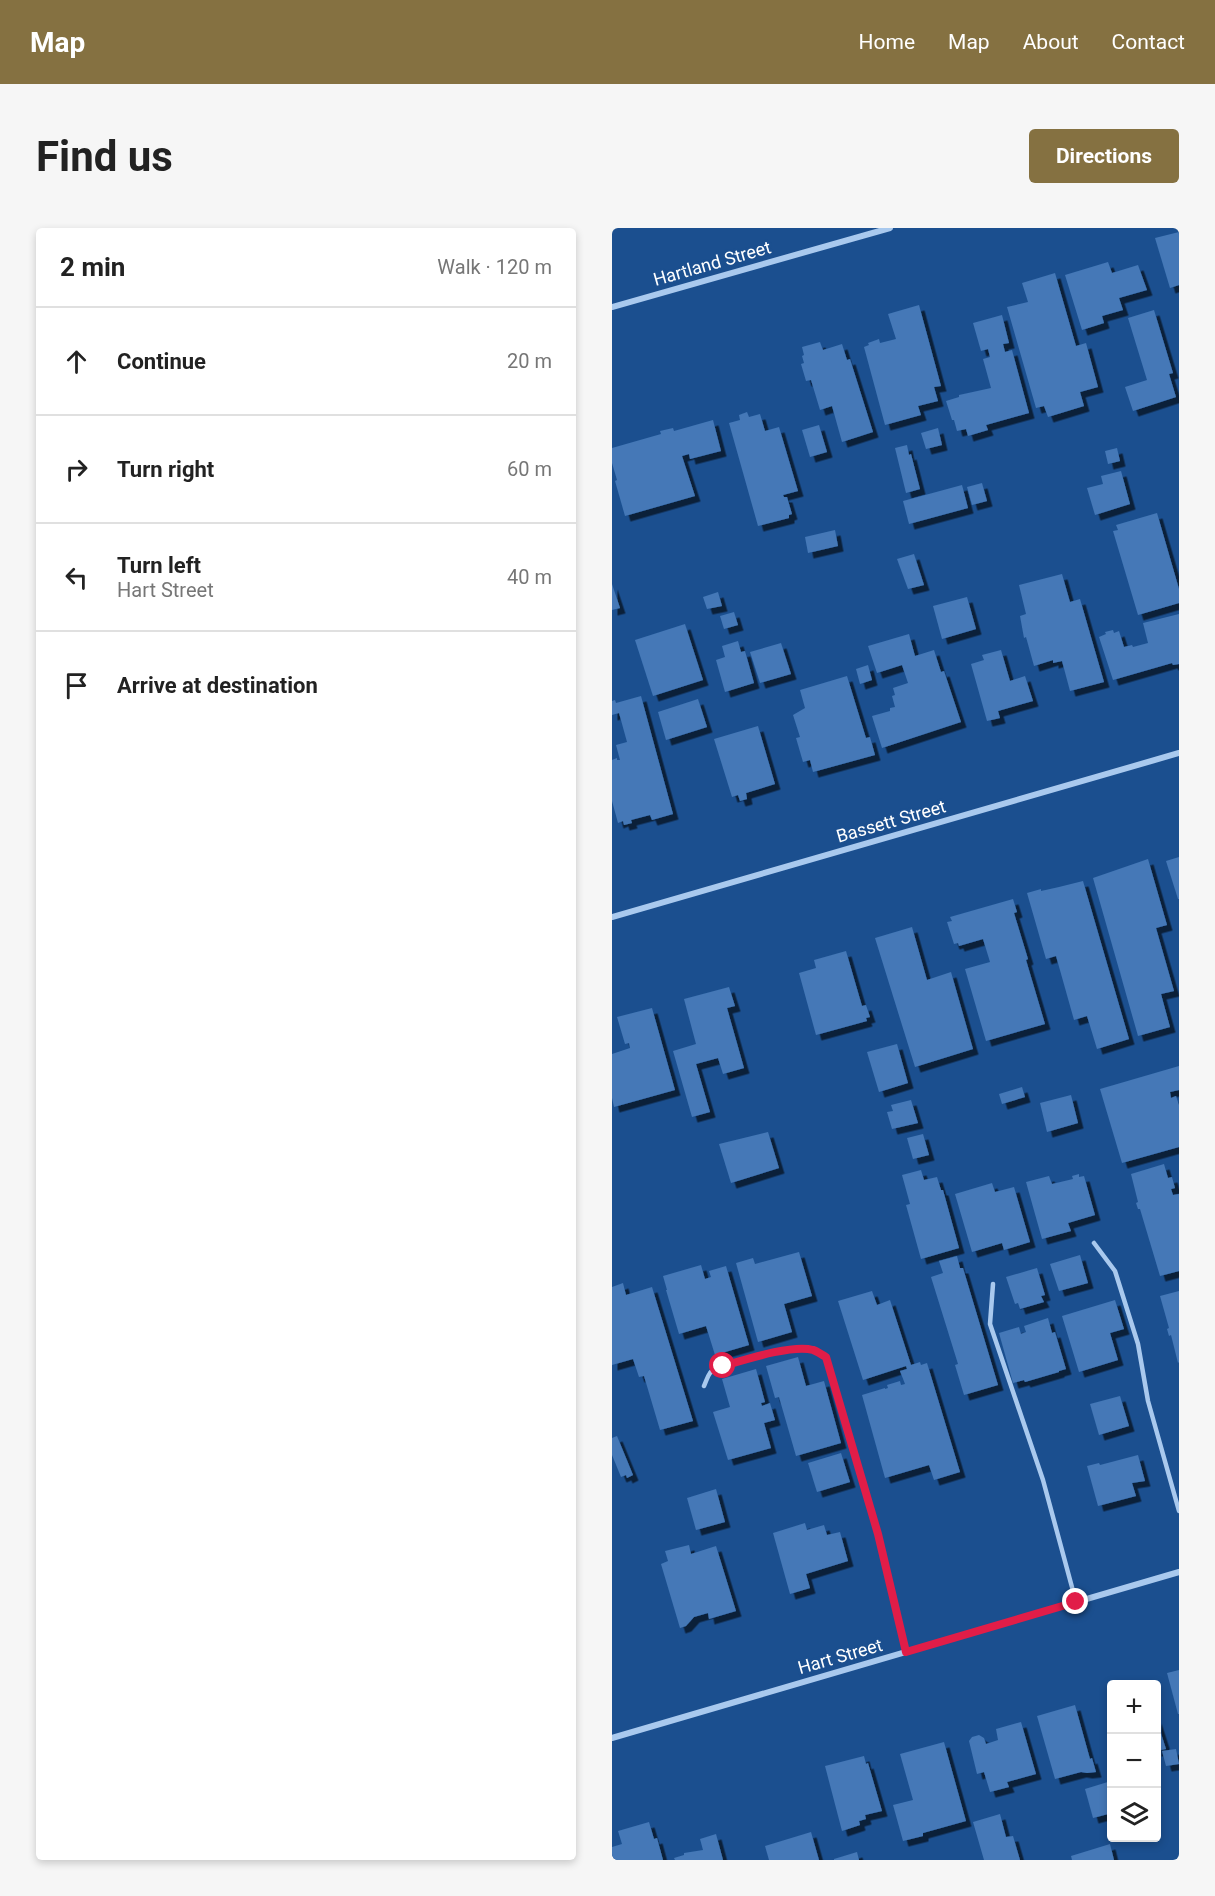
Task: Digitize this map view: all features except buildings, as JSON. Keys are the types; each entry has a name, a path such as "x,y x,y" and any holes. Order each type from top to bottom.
{"street":[{"name":"Hartland Street","path":"612,307 890,228"},
{"name":"Bassett Street","path":"612,917 1179,753"},
{"name":"Hart Street","path":"612,1738 1179,1572"}],"lane":[{"path":"1094,1243 1115,1271 1138,1344 1148,1401 1179,1511"},
{"path":"993,1284 990,1324 1043,1480 1076,1602"},
{"path":"704,1386 711,1372 723,1366 775,1353 799,1348 814,1350 826,1357 878,1534 906,1652"}],"route":[{"path":"723,1366 799,1348 814,1350 826,1357 836,1396 860,1467 906,1652 1076,1602"}]}
